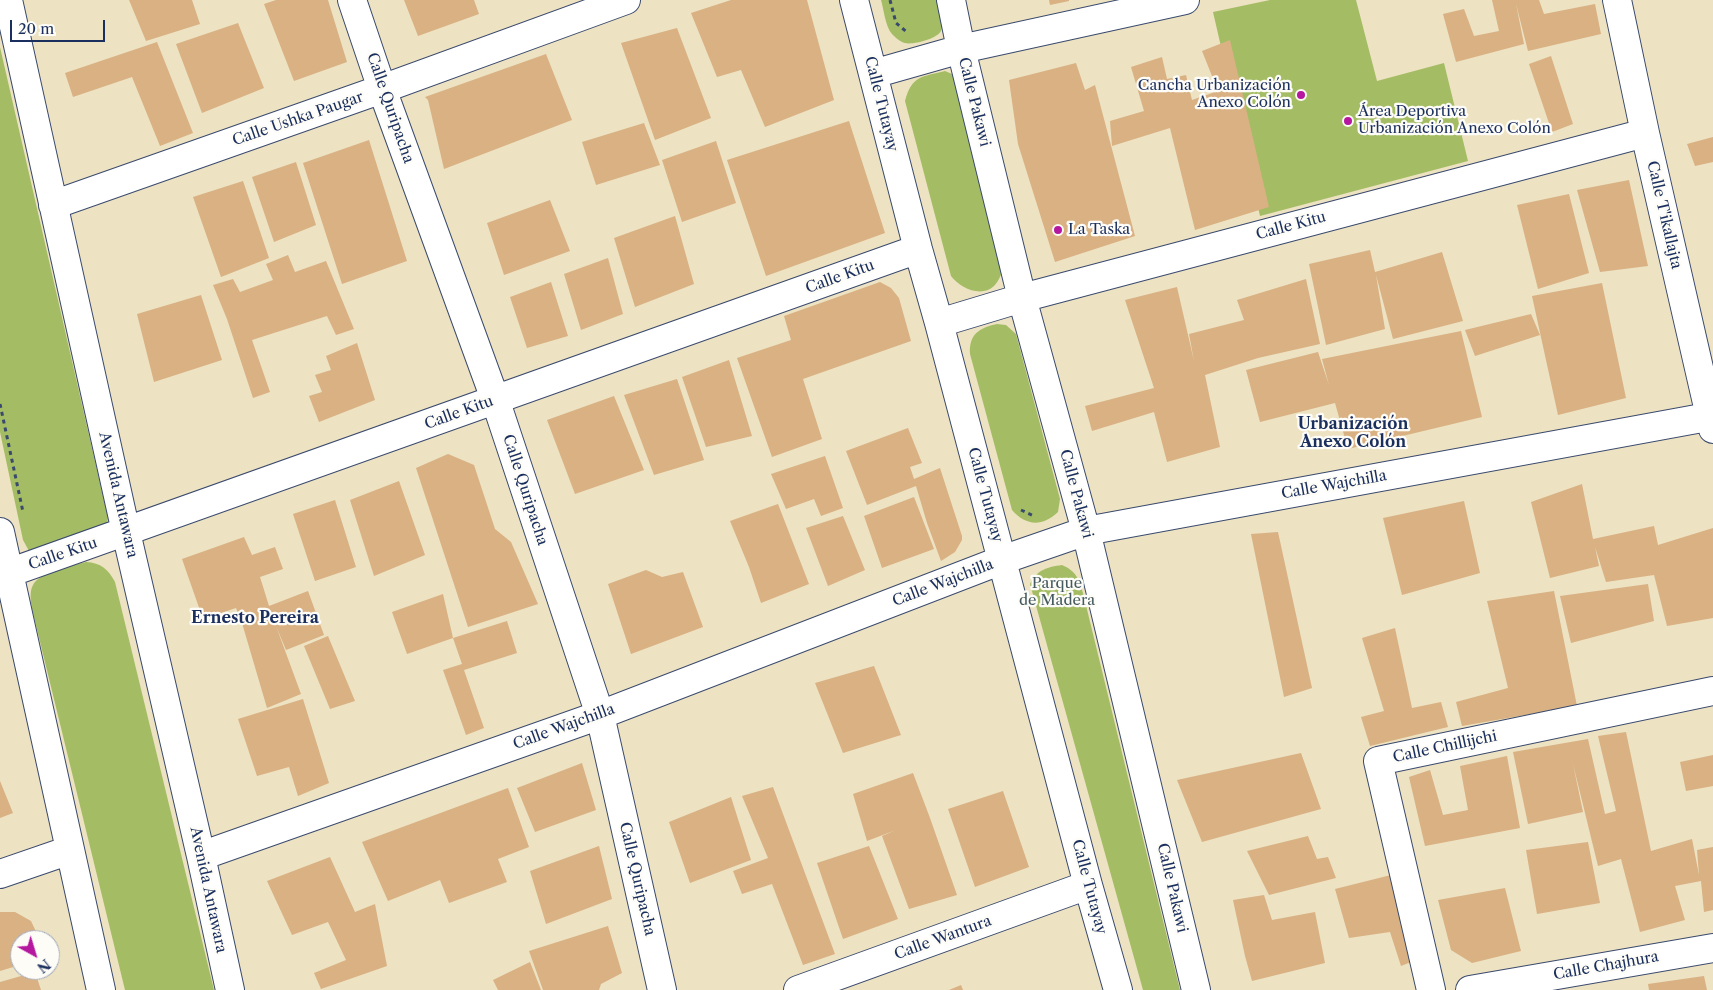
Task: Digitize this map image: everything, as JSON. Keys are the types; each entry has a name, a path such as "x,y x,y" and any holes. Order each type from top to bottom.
{"street":[{"name":"Avenida Antawara","path":"8,0 230,990"},
{"name":"Calle Quripacha","path":"352,0 382,90 495,400 600,715 662,990"},
{"name":"Calle Ushka Paugar","path":"53,205 382,90 626,0"},
{"name":"Calle Tutayay","path":"854,0 918,249 1088,885 1118,990"},
{"name":"Calle Pakawi","path":"951,0 961,49 1022,298 1086,531 1196,990"},
{"path":"873,74 961,49 1185,0"},
{"name":"Calle T'ikallajta","path":"1617,0 1645,133 1712,420"},
{"name":"Calle Kitu","path":"939,323 1022,298 1645,133"},
{"name":"Calle Kitu","path":"4,575 918,249"},
{"name":"Calle Wajchilla","path":"201,856 600,715 1002,560 1086,531 1712,420"},
{"path":"0,532 4,575 70,850 101,990"},
{"name":"Calle Chillijchi","path":"1432,990 1378,761 1713,691"},
{"path":"0,874 70,850"},
{"name":"Calle Wantura","path":"798,990 1088,885"},
{"name":"Calle Chajhura","path":"1470,990 1553,983 1713,948"}],"path":[{"path":"890,0 896,23 907,32 914,34"},
{"path":"0,404 24,520"},
{"path":"1017,506 1023,512 1039,516"}],"green space":[{"path":"881,0 938,0 942,20 941,31 935,37 924,41 913,43 901,42 890,31"},
{"name":"Área Deportiva Urbanización Anexo Colón","path":"1270,0 1356,0 1377,81 1444,63 1468,161 1260,216 1213,12"},
{"path":"0,47 108,518 107,523 29,551 23,540 0,432"},
{"path":"945,71 952,74 956,80 1004,268 999,280 989,290 977,291 965,288 951,276 905,101 911,86 919,78"},
{"path":"997,324 1006,325 1016,334 1060,499 1058,512 1040,522 1028,522 1012,510 970,354 971,341 976,333"},
{"path":"86,562 104,567 115,582 214,990 125,990 31,600 31,591 36,580 56,570"},
{"name":"Parque de Madera","path":"1062,565 1071,570 1076,576 1083,593 1180,990 1143,990 1030,584 1039,572"}],"building":[{"path":"129,0 192,0 200,24 146,41"},
{"path":"276,0 328,0 347,62 294,81 264,4"},
{"path":"404,0 474,0 479,14 418,36"},
{"path":"731,0 807,0 834,100 765,127 741,70 717,77 691,13"},
{"path":"1049,0 1069,0 1069,1 1050,5"},
{"path":"1492,0 1539,0 1544,14 1595,4 1601,34 1528,51 1516,4 1524,44 1456,62 1443,14 1464,9 1474,36 1499,31"},
{"path":"238,23 264,88 202,113 176,44"},
{"path":"677,28 711,118 655,140 621,43"},
{"path":"1230,40 1269,207 1195,230 1170,128 1112,146 1110,121 1144,111 1131,67 1162,57 1167,79 1186,75 1192,100 1218,91 1202,51"},
{"path":"157,42 193,133 160,146 132,77 73,97 65,73"},
{"path":"546,54 572,120 444,169 428,100 425,97"},
{"path":"1551,56 1573,124 1552,132 1529,64"},
{"path":"1076,63 1085,90 1095,85 1135,236 1055,262 1018,144 1009,80"},
{"path":"849,121 885,233 766,276 727,160"},
{"path":"644,123 660,165 596,185 582,142"},
{"path":"1713,137 1713,162 1695,166 1687,144"},
{"path":"369,140 407,261 342,284 303,163"},
{"path":"716,141 736,203 682,222 662,160"},
{"path":"296,162 316,225 274,242 252,177"},
{"path":"1629,180 1648,266 1600,272 1577,190"},
{"path":"243,181 269,258 221,277 193,197"},
{"path":"1569,194 1589,273 1538,289 1517,205"},
{"path":"550,200 570,251 504,275 487,223"},
{"path":"675,216 694,284 635,307 614,238"},
{"path":"1370,250 1375,272 1442,252 1463,321 1393,339 1376,275 1385,329 1326,345 1309,264"},
{"path":"288,255 295,272 326,261 354,329 336,335 327,316 252,340 270,392 253,398 227,319 213,285 233,279 240,292 273,280 266,264"},
{"path":"608,258 623,314 581,330 564,274"},
{"path":"1306,279 1320,344 1258,358 1205,375 1220,447 1167,462 1154,412 1092,431 1085,406 1154,388 1125,300 1177,287 1194,361 1189,334 1244,320 1237,300"},
{"path":"551,282 568,336 527,348 510,297"},
{"path":"880,282 891,288 899,298 911,341 803,379 822,439 772,457 737,358 791,340 784,316"},
{"path":"1602,283 1626,398 1558,415 1532,296"},
{"path":"201,295 222,360 154,382 137,314"},
{"path":"1531,314 1540,335 1475,356 1465,330"},
{"path":"1461,331 1482,417 1348,449 1335,403 1260,422 1246,370 1318,352 1329,385 1322,359"},
{"path":"357,343 375,400 319,422 309,396 322,392 315,375 331,370 326,356"},
{"path":"729,360 752,436 706,447 682,377"},
{"path":"677,379 704,460 654,475 624,395"},
{"path":"614,396 644,470 575,494 547,420"},
{"path":"908,428 922,463 910,467 914,479 940,468 962,536 962,540 955,552 941,561 916,486 867,505 846,451"},
{"path":"448,454 474,465 495,529 511,542 538,604 468,627 416,468"},
{"path":"825,456 843,508 821,516 814,499 786,509 771,474"},
{"path":"399,481 425,555 374,576 350,500"},
{"path":"1582,484 1593,539 1654,526 1658,545 1713,528 1713,618 1667,626 1654,575 1606,582 1595,547 1599,566 1550,578 1531,502"},
{"path":"914,497 934,549 882,568 864,516"},
{"path":"335,500 356,567 315,581 293,514"},
{"path":"1464,501 1480,573 1402,595 1383,518"},
{"path":"778,504 809,584 761,603 749,567 730,521"},
{"path":"843,516 865,570 828,586 806,528"},
{"path":"1278,532 1312,688 1284,697 1251,534"},
{"path":"244,537 252,555 275,547 283,569 260,577 269,606 308,591 324,635 286,650 276,626 301,694 267,708 236,608 203,619 182,559"},
{"path":"646,570 662,577 683,572 703,627 631,654 608,584"},
{"path":"1648,584 1654,621 1571,643 1560,596"},
{"path":"1554,591 1577,706 1462,726 1456,702 1508,688 1487,601"},
{"path":"443,594 453,638 407,654 392,612"},
{"path":"507,621 517,653 464,670 484,728 466,735 443,670 462,664 453,638"},
{"path":"1395,628 1412,708 1441,702 1448,727 1370,746 1361,717 1384,711 1362,638"},
{"path":"328,636 355,701 330,709 304,646"},
{"path":"874,666 901,735 843,753 815,683"},
{"path":"303,699 329,783 298,796 289,767 257,776 238,719"},
{"path":"1626,732 1651,851 1692,839 1699,875 1697,850 1713,847 1713,910 1704,912 1701,881 1675,886 1685,920 1640,932 1621,859 1598,866 1573,764 1583,812 1528,824 1513,752 1588,739 1605,814 1616,811 1598,736"},
{"path":"1301,753 1321,809 1202,842 1177,780"},
{"path":"1713,755 1713,786 1686,791 1680,762"},
{"path":"1507,756 1520,828 1425,846 1409,777 1430,770 1443,815 1468,810 1460,766"},
{"path":"582,763 596,810 535,832 517,788"},
{"path":"913,773 957,895 909,909 882,836 896,830 867,841 853,794"},
{"path":"0,781 13,813 0,818"},
{"path":"773,787 835,954 803,965 772,884 742,894 733,871 768,858 742,796"},
{"path":"508,788 529,847 498,859 507,882 449,903 440,880 388,901 362,842"},
{"path":"1003,791 1029,867 975,887 948,809"},
{"path":"731,797 751,860 690,883 669,822"},
{"path":"1308,836 1317,859 1328,857 1336,878 1269,895 1247,851"},
{"path":"1588,842 1600,903 1537,914 1526,850"},
{"path":"599,846 612,899 546,924 530,871"},
{"path":"869,846 898,919 843,939 817,863"},
{"path":"330,857 355,912 375,904 387,966 321,989 314,973 346,960 328,922 292,935 267,881"},
{"path":"1403,872 1416,960 1401,966 1390,932 1349,938 1335,889"},
{"path":"1505,888 1521,951 1472,963 1451,950 1438,900"},
{"path":"1264,895 1272,920 1315,912 1325,963 1252,981 1233,900"},
{"path":"0,912 15,912 31,921 35,930 10,930 10,968 0,971"},
{"path":"608,926 622,973 601,984 599,990 543,990 529,951"},
{"path":"530,962 541,990 498,990 493,980"},
{"path":"1704,976 1707,990 1649,990 1648,984"},
{"path":"10,979 38,980 41,990 0,990 0,982"},
{"path":"961,985 963,990 949,990"}],"place":[{"name":"Cancha Urbanización Anexo Colón","path":"1301,95"},
{"name":"Área Deportiva Urbanización Anexo Colón","path":"1348,121"},
{"name":"La Taska","path":"1058,230"}],"district":[{"name":"Urbanización Anexo Colón","path":"1353,433"},
{"name":"Ernesto Pereira","path":"255,618"}]}
